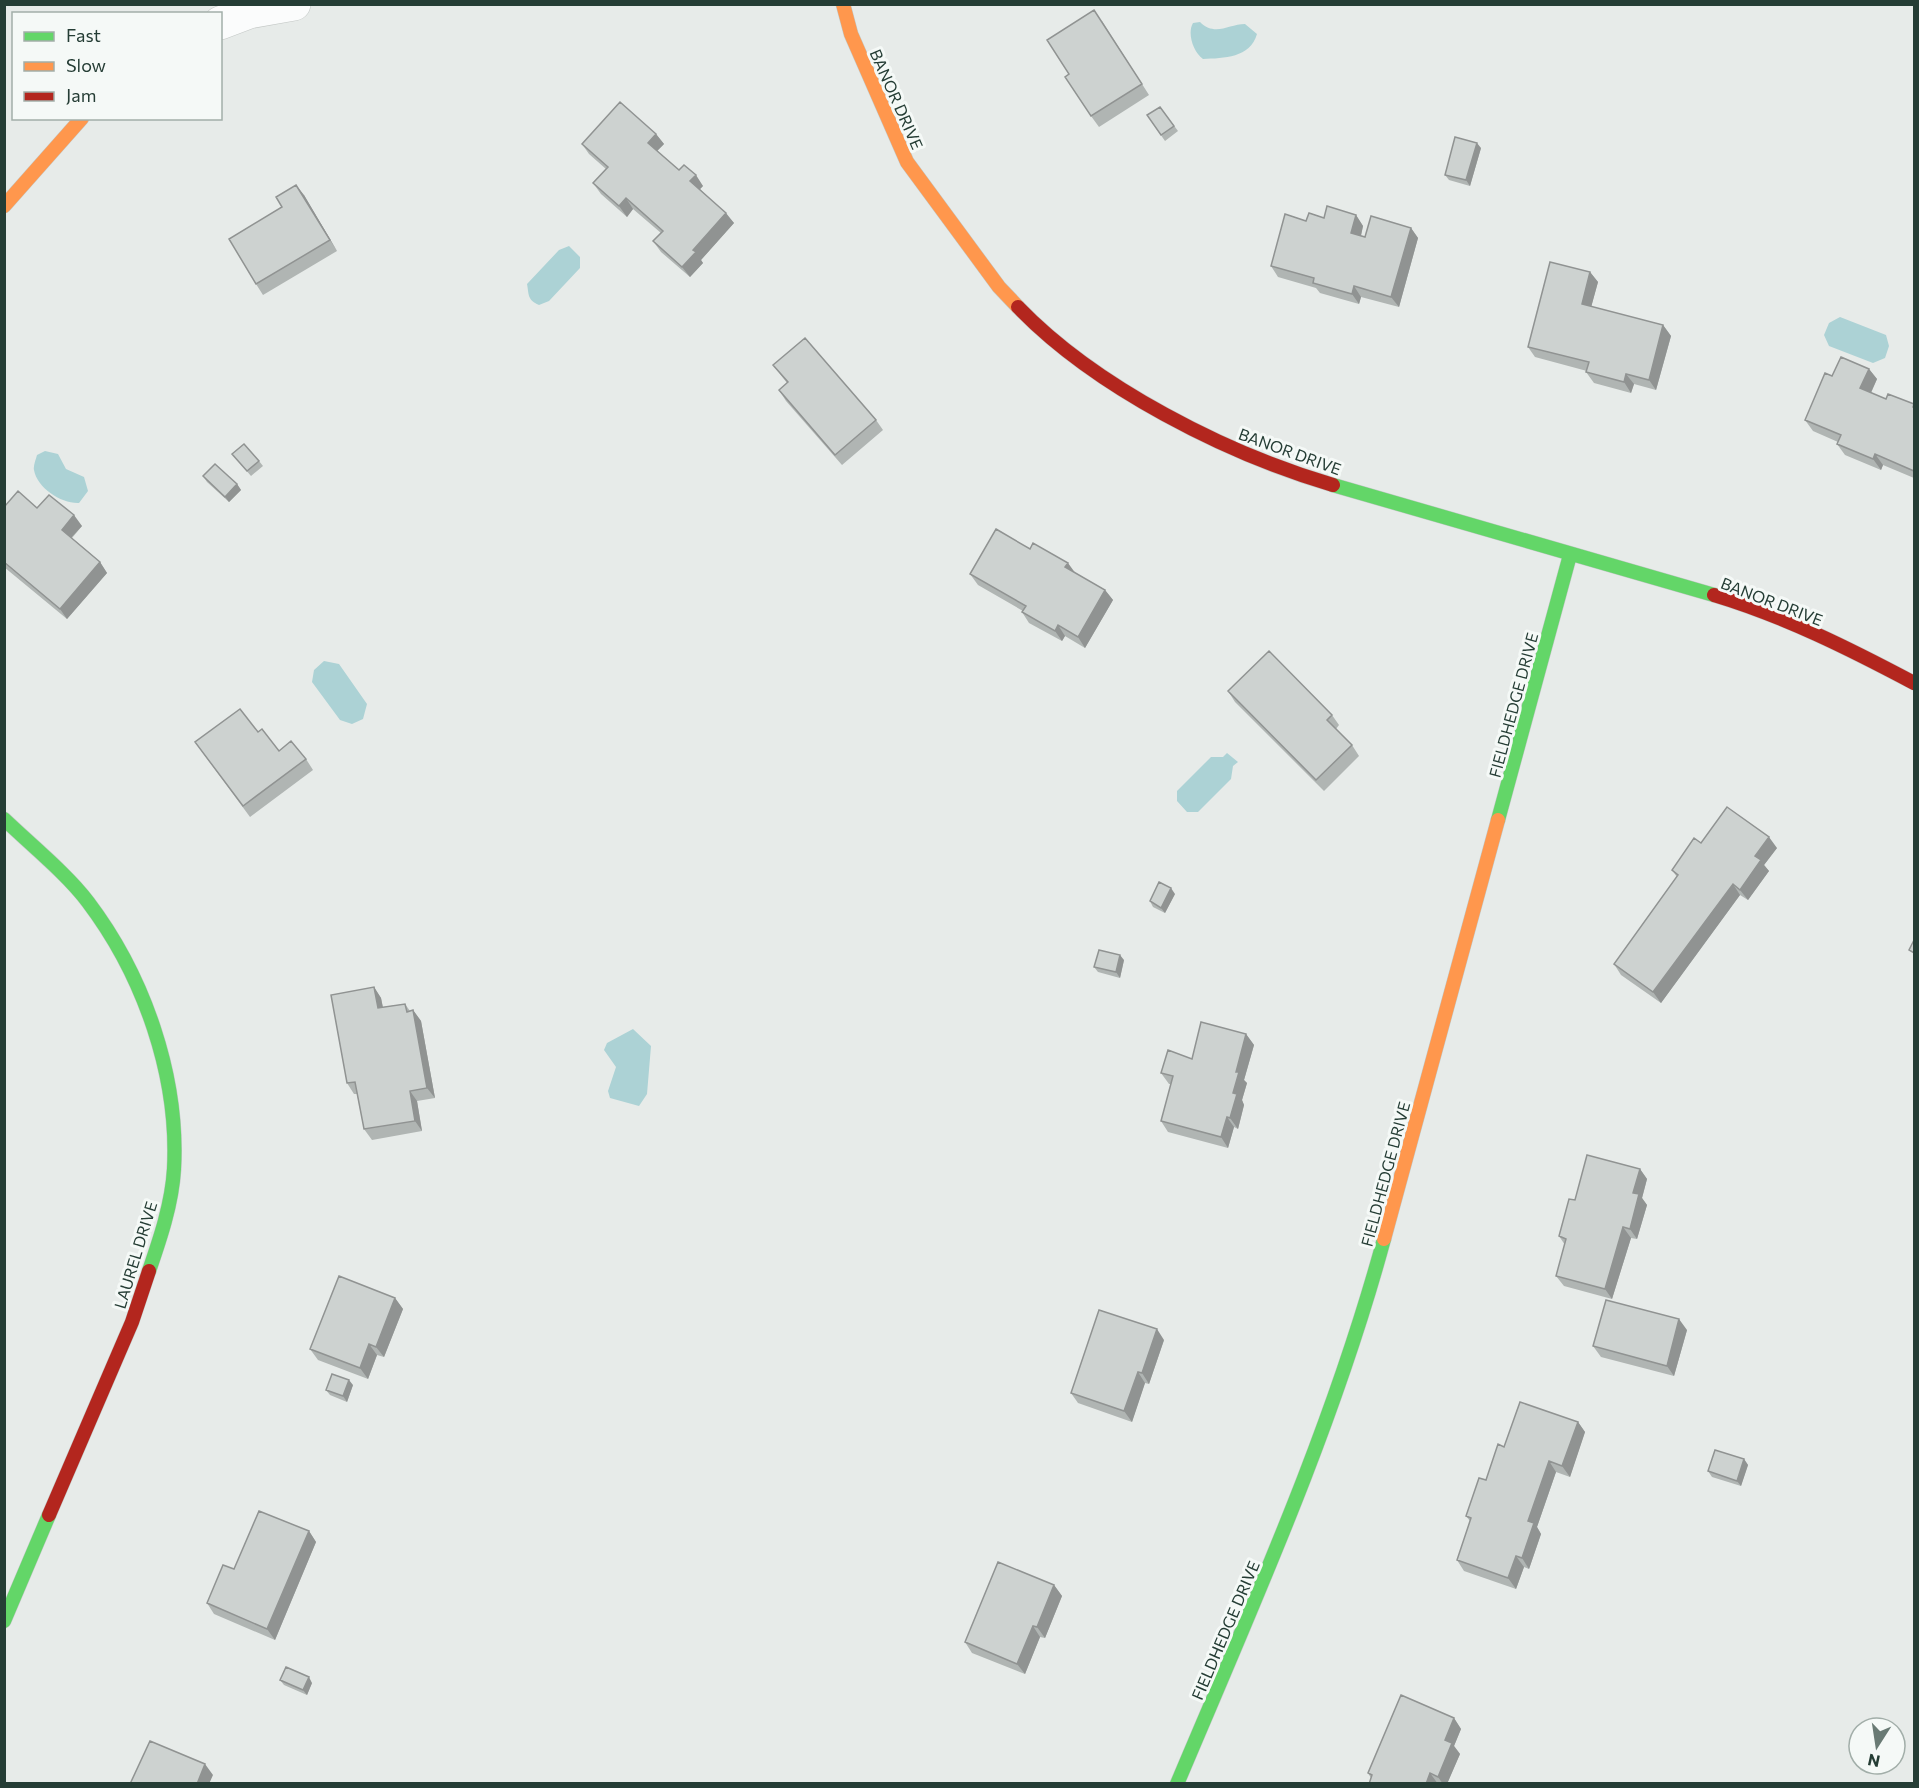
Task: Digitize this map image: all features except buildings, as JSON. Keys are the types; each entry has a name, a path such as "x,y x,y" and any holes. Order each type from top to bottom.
{"street":[{"path":"222,22 249,12 294,4"},
{"name":"BANOR DRIVE","path":"843,4 850,34 907,162 999,286 1038,328 1104,378 1207,438 1307,477 1740,603 1856,652 1914,683"},
{"path":"4,206 80,120"},
{"name":"FIELDHEDGE DRIVE","path":"1177,1784 1308,1474 1361,1324 1570,555"},
{"name":"LAUREL DRIVE","path":"4,819 87,900 117,944 151,1018 170,1094 174,1170 163,1230 132,1322 4,1621"}],"water":[{"path":"1200,22 1211,29 1245,24 1257,34 1249,48 1242,52 1227,57 1203,59 1196,52 1191,37 1193,23"},
{"path":"569,246 580,257 580,268 549,301 539,305 535,303 529,296 527,284 559,250"},
{"path":"1840,317 1886,335 1889,346 1885,358 1873,363 1829,346 1824,335 1829,323"},
{"path":"45,451 58,454 66,469 84,477 88,491 79,503 65,501 51,494 36,477 34,467 37,455"},
{"path":"324,661 339,664 367,704 363,719 352,724 340,720 312,682 314,670"},
{"path":"1227,753 1238,762 1233,766 1231,779 1198,812 1187,812 1177,801 1177,791 1211,757 1223,757"},
{"path":"633,1029 651,1046 647,1094 639,1106 610,1098 608,1091 616,1067 604,1050 607,1043"}],"traffic: fast":[{"path":"1333,485 1714,595"},
{"path":"1498,820 1570,555"},
{"path":"4,819 59,870 88,902 126,962 154,1028 171,1098 174,1169 168,1208 149,1271"},
{"path":"1177,1784 1316,1447 1364,1309 1384,1239"},
{"path":"4,1621 49,1515"}],"traffic: slow":[{"path":"843,4 851,34 907,162 999,287 1018,307"},
{"path":"4,206 80,120"},
{"path":"1384,1239 1498,820"}],"traffic: jam":[{"path":"1018,307 1049,336 1085,364 1165,414 1250,455 1333,485"},
{"path":"1714,595 1740,603 1816,634 1914,683"},
{"path":"49,1515 132,1322 149,1271"}]}
